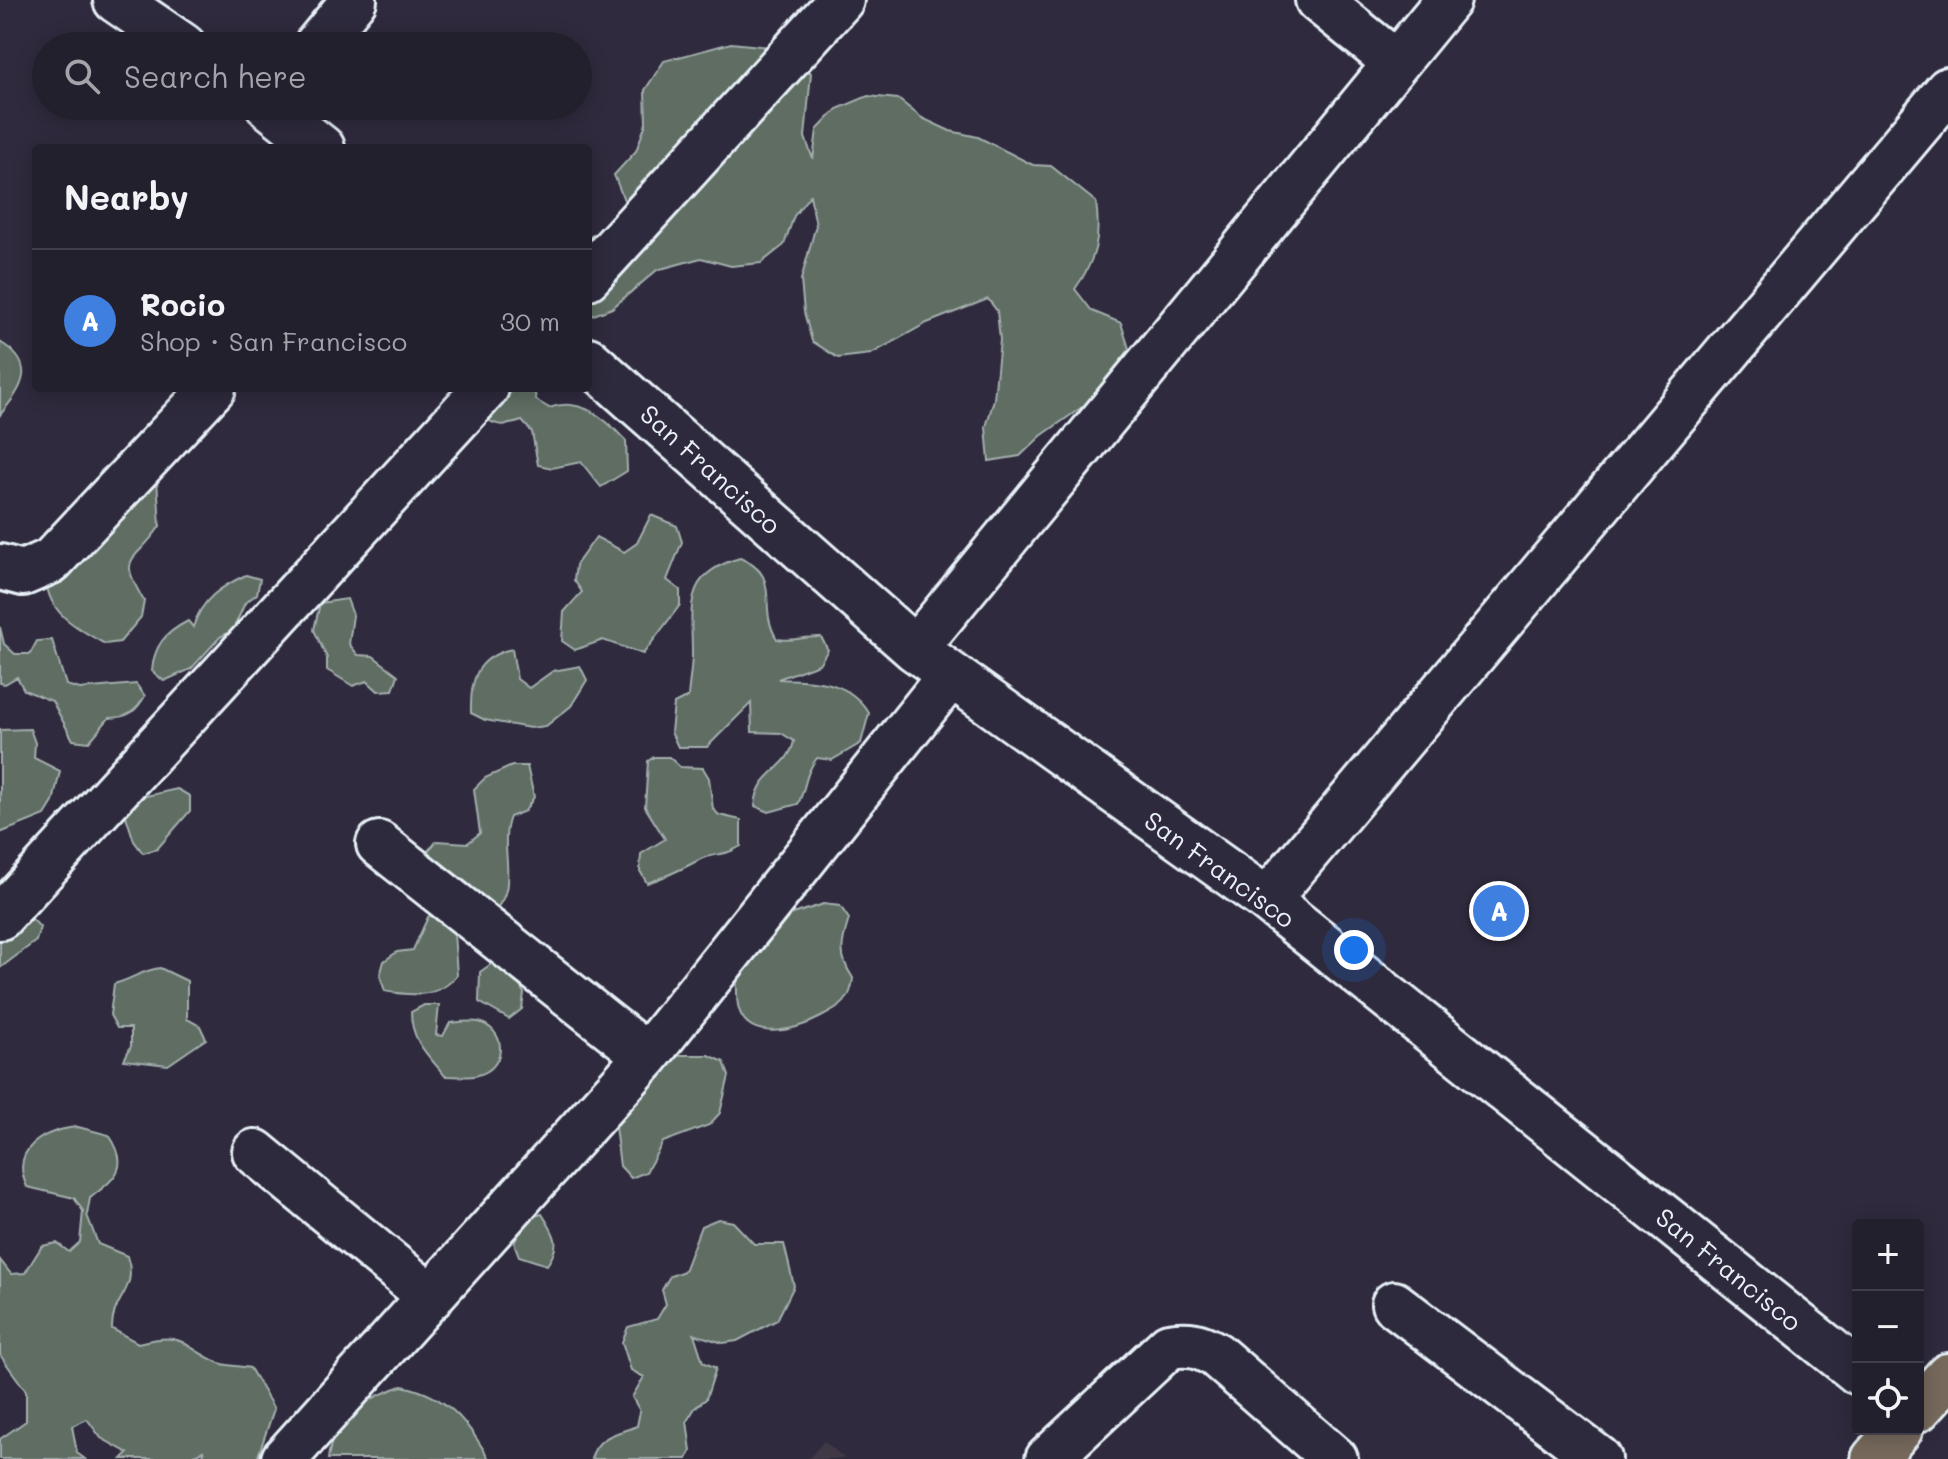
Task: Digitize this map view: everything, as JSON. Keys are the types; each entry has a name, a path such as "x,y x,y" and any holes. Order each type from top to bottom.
{"highway":[{"path":"1924,1402 1948,1376"},
{"path":"1874,1459 1895,1435"}],"street":[{"path":"116,0 163,32"},
{"path":"328,32 354,0"},
{"path":"592,273 841,0"},
{"path":"1318,0 1396,63"},
{"path":"915,649 1448,0"},
{"path":"1267,900 1948,90"},
{"path":"287,120 317,144"},
{"name":"San Francisco","path":"592,364 915,649 1267,900 1852,1367"},
{"path":"0,567 23,573 51,561 209,392"},
{"path":"0,917 482,392"},
{"path":"284,1459 647,1056 950,676"},
{"path":"379,844 647,1056"},
{"path":"255,1152 431,1297"},
{"path":"1394,1304 1599,1459"},
{"path":"1048,1459 1169,1346 1184,1343 1198,1345 1216,1355 1335,1459"}],"shaded area":[{"path":"824,1441 845,1459 808,1459"}],"green space":[{"path":"731,43 790,49 811,73 805,137 813,159 817,130 837,109 868,96 898,99 922,118 950,131 978,137 1033,165 1051,166 1096,202 1098,227 1095,248 1088,268 1075,289 1092,311 1121,323 1131,355 1095,398 1041,436 1020,456 989,461 986,427 994,399 1000,340 997,311 988,299 927,323 871,354 838,358 812,341 804,312 801,280 816,225 810,195 794,216 784,245 761,263 731,266 701,258 657,270 612,308 592,316 592,236 609,225 626,205 614,175 636,151 646,123 645,90 664,61"},
{"path":"0,342 19,359 23,377 15,395 0,415"},
{"path":"481,392 535,392 536,400 549,408 560,405 581,407 601,417 626,441 627,471 601,487 581,462 552,468 538,465 532,432 522,421 499,424 489,421 479,412"},
{"path":"125,450 140,452 157,479 160,526 130,566 131,575 144,601 141,617 120,642 105,644 75,626 58,611 52,602 46,579 101,471"},
{"path":"651,515 677,526 682,542 667,580 680,590 680,605 643,654 603,640 575,650 562,641 564,612 582,592 574,580 576,565 596,537 624,552 637,543"},
{"path":"740,558 753,565 766,583 771,627 777,639 821,637 828,650 819,664 778,679 816,681 840,687 869,713 861,743 832,760 817,758 798,804 769,812 755,806 757,794 767,778 786,759 794,741 781,733 752,732 751,703 707,747 678,747 671,732 674,704 688,697 694,594 708,573"},
{"path":"246,575 260,579 257,594 245,603 233,630 220,637 191,669 164,681 152,671 155,654 167,635 188,621 193,627 201,609 213,595"},
{"path":"347,599 353,615 349,644 358,655 373,656 398,675 393,690 378,691 367,681 353,686 327,670 327,658 314,630 320,603"},
{"path":"0,627 4,644 15,654 30,654 37,641 52,640 66,685 80,689 136,684 145,696 130,713 109,718 89,742 73,740 52,701 24,690 17,677 5,684 0,683"},
{"path":"512,649 517,679 529,688 553,671 580,666 587,680 571,706 546,726 530,728 485,720 471,713 474,680 483,664"},
{"path":"30,729 35,743 34,758 60,771 53,802 45,815 0,833 0,730"},
{"path":"654,757 669,757 680,767 703,768 709,778 713,809 719,815 741,820 741,846 647,883 640,871 641,854 665,839 645,807 648,761"},
{"path":"512,766 527,766 534,797 525,811 510,817 504,897 497,908 484,918 424,855 437,841 468,843 480,833 474,789 485,778"},
{"path":"177,789 190,796 190,811 157,849 143,853 134,841 124,810 133,799"},
{"path":"823,904 840,906 849,919 842,950 853,978 847,998 834,1010 809,1023 782,1030 756,1028 746,1021 739,1010 737,978 741,964 777,922"},
{"path":"435,913 449,917 454,933 457,975 442,988 424,994 385,991 380,976 384,961 397,952 413,950 428,917"},
{"path":"29,916 40,927 36,941 0,968 0,924"},
{"path":"494,962 507,965 524,993 522,1009 509,1019 479,1002 480,972"},
{"path":"160,968 187,981 187,1019 200,1026 206,1039 168,1065 124,1060 131,1046 131,1028 117,1028 110,1015 114,984"},
{"path":"424,1005 439,1005 436,1035 443,1036 450,1023 474,1022 491,1028 500,1051 493,1066 474,1076 445,1076 422,1047 414,1031 411,1012"},
{"path":"680,1055 709,1055 724,1062 729,1076 720,1113 709,1125 663,1142 646,1172 631,1178 620,1166 614,1119 666,1062"},
{"path":"78,1127 109,1135 119,1156 118,1171 90,1198 87,1215 98,1244 127,1256 130,1268 130,1278 116,1309 112,1329 138,1343 175,1339 219,1363 250,1368 274,1409 257,1459 205,1459 203,1451 185,1459 122,1459 128,1453 101,1438 87,1419 72,1426 77,1453 85,1459 0,1459 0,1439 26,1421 26,1391 0,1355 0,1260 11,1274 25,1273 42,1246 57,1243 69,1252 80,1242 83,1211 74,1198 27,1187 23,1162 33,1144 43,1137"},
{"path":"542,1214 555,1239 552,1258 547,1265 519,1256 514,1243 527,1218"},
{"path":"718,1219 733,1222 754,1244 784,1244 794,1286 777,1320 737,1341 723,1343 694,1334 703,1362 716,1368 706,1399 695,1408 687,1421 691,1451 687,1459 591,1459 603,1440 637,1426 640,1411 632,1397 644,1377 631,1370 622,1342 628,1327 657,1319 666,1304 662,1290 670,1276 684,1271 701,1226"},
{"path":"402,1386 431,1396 454,1411 489,1459 328,1459 336,1432 353,1412 375,1397"}],"place":[{"name":"Rocio","path":"1499,911"}]}
